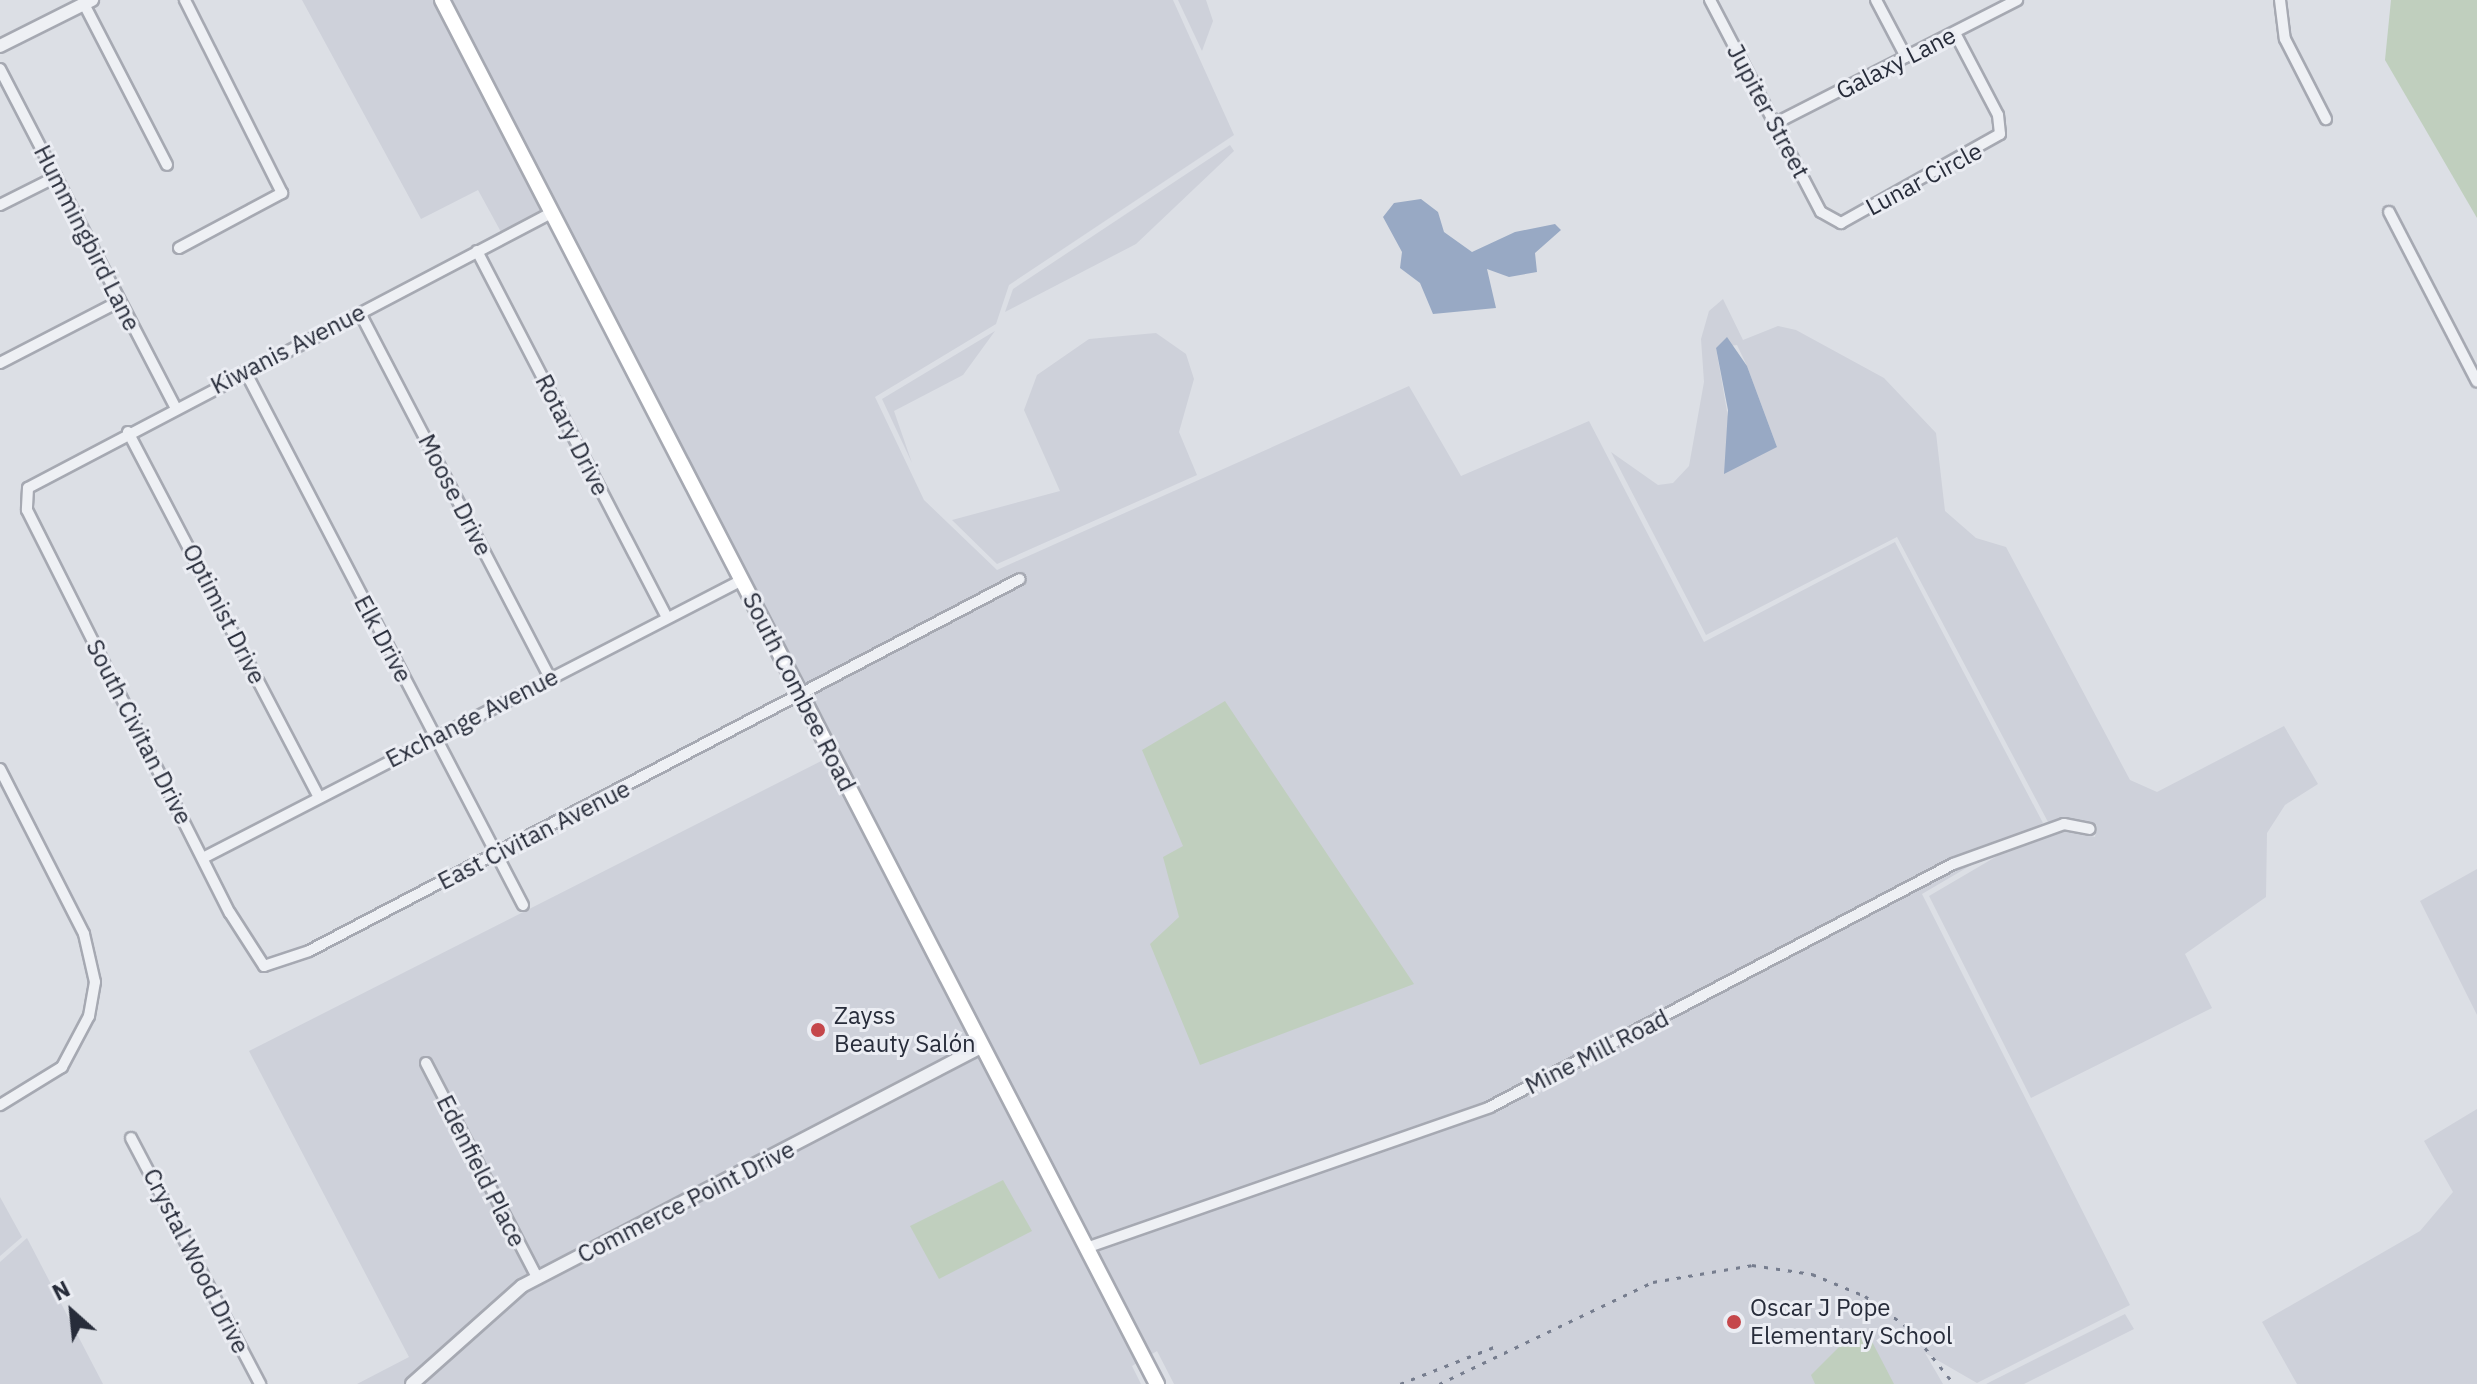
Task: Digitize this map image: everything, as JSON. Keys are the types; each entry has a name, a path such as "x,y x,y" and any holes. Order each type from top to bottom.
{"main road":[{"name":"South Combee Road","path":"442,0 1157,1384"}],"street":[{"path":"179,248 282,193 185,0"},
{"name":"Jupiter Street","path":"1710,0 1774,124 1829,220"},
{"path":"1876,0 1906,57"},
{"name":"Galaxy Lane","path":"1774,124 2017,0"},
{"path":"2280,0 2285,39 2326,119"},
{"path":"0,46 88,2 167,165"},
{"name":"Lunar Circle","path":"1829,220 1841,223 2000,134 1998,115 1955,33"},
{"name":"Hummingbird Lane","path":"0,69 175,407"},
{"path":"0,205 56,177"},
{"name":"Kiwanis Avenue","path":"27,492 36,479 553,212"},
{"path":"2389,212 2477,382"},
{"name":"Rotary Drive","path":"477,251 667,617"},
{"path":"0,363 118,302"},
{"name":"Moose Drive","path":"360,313 550,678"},
{"name":"Elk Drive","path":"245,371 523,905"},
{"name":"Optimist Drive","path":"128,432 319,797"},
{"name":"South Civitan Drive","path":"27,492 27,510 203,858 264,966"},
{"name":"East Civitan Avenue","path":"264,966 309,951 1020,579"},
{"name":"Exchange Avenue","path":"203,858 742,580"},
{"path":"0,769 84,934 95,982 89,1016 62,1067 0,1105"},
{"name":"Mine Mill Road","path":"1086,1248 1490,1107 1953,864 2064,824 2090,829"},
{"name":"Commerce Point Drive","path":"412,1384 476,1321 537,1277 981,1047"},
{"name":"Edenfield Place","path":"426,1063 537,1277"},
{"name":"Crystal Wood Drive","path":"131,1138 260,1384"}],"shaded area":[{"path":"302,0 436,0 545,209 501,232 478,190 421,219"},
{"path":"447,0 1173,0 1234,135 1009,285 996,324 875,397 924,500 997,570 1409,386 1461,476 1589,421 1704,642 1895,542 2043,823 1922,894 2130,1305 1977,1383 1925,1353 1943,1384 1174,1384 1157,1351 1132,1366 1141,1384 357,1384 409,1357 249,1051 841,751"},
{"path":"1178,0 1206,0 1213,21 1202,51"},
{"path":"1230,145 1234,151 1136,244 1005,312 1013,289"},
{"path":"1723,299 1743,340 1778,326 1796,330 1884,378 1936,433 1945,511 1976,538 2006,547 2130,780 2157,792 2284,726 2318,784 2285,805 2267,833 2266,897 2185,954 2212,1008 2031,1098 1929,896 2004,852 2065,830 2095,837 2097,825 2064,817 2048,822 1897,537 1706,635 1611,452 1658,485 1673,483 1689,466 1704,382 1701,339 1709,311","holes":["1737,345 1777,447 1728,417 1716,348"]},
{"path":"995,331 963,375 894,411 912,463 882,399"},
{"path":"1156,333 1186,354 1194,379 1179,432 1197,475 997,564 952,520 1060,491 1024,410 1037,375 1089,339"},
{"path":"2477,869 2477,1015 2420,901"},
{"path":"2477,1109 2477,1384 2297,1384 2262,1322 2420,1231 2453,1192 2424,1141"},
{"path":"0,1197 22,1237 0,1256"},
{"path":"27,1238 103,1384 0,1384 0,1262"},
{"path":"2125,1314 2134,1329 2024,1384 1986,1384"}],"green space":[{"path":"2391,0 2477,0 2477,218 2385,60"},
{"path":"1225,701 1414,984 1200,1065 1150,944 1179,917 1163,857 1183,846 1142,750"},
{"path":"1003,1180 1032,1231 939,1279 910,1226"},
{"path":"1868,1334 1894,1384 1815,1384 1811,1375 1839,1347"}],"water":[{"path":"1421,199 1438,212 1444,232 1472,252 1515,232 1555,224 1561,230 1535,253 1537,272 1509,277 1487,269 1496,308 1433,314 1420,283 1400,268 1402,252 1383,217 1394,203"},
{"path":"1727,337 1747,366 1777,447 1724,474 1728,410 1716,348"}],"railway":[{"path":"1439,1384 1653,1282 1752,1265 1812,1274 1865,1296 1910,1329 1954,1384"},
{"path":"1400,1384 1494,1347"}],"place":[{"name":"Zayss Beauty Salón","path":"818,1030"},
{"name":"Oscar J Pope Elementary School","path":"1734,1322"}]}
